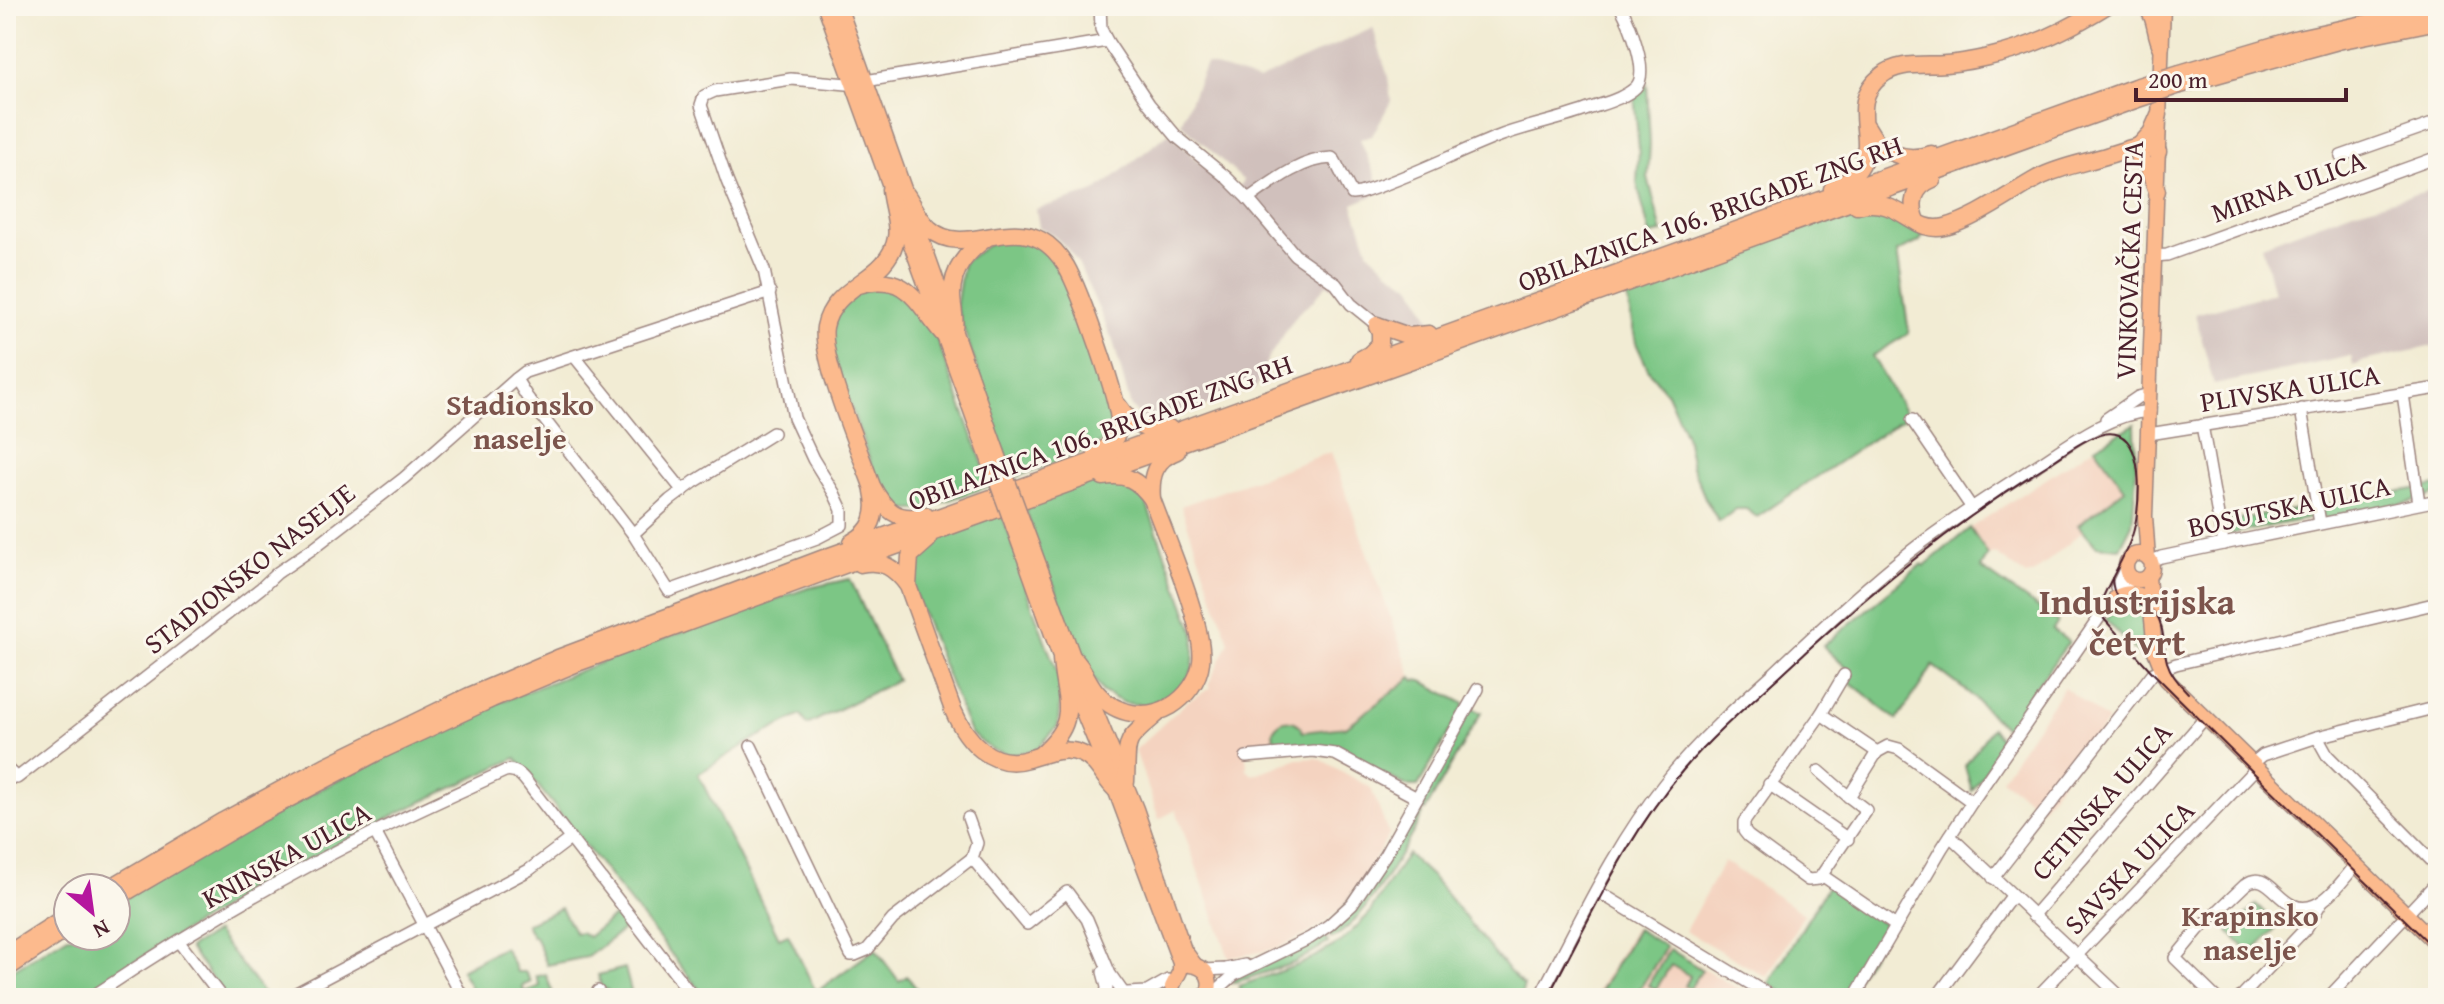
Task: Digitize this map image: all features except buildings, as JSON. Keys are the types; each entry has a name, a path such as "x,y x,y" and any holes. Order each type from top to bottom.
{"highway":[{"path":"1796,209 1856,173 1866,156 1864,102 1868,92 1888,71 1907,65 1966,62 2013,51 2049,38 2101,9 2120,6"},
{"path":"2145,6 2154,18 2161,46"},
{"path":"2180,79 2298,38 2438,8"},
{"path":"2180,79 2438,21"},
{"name":"OBILAZNICA 106. BRIGADE ZNG RH","path":"1200,430 1329,377 1796,209 1956,158 2180,79"},
{"path":"2139,152 2159,115"},
{"path":"1864,121 1879,145 1896,155 1924,156 1948,151 1956,158 1948,172 1926,182 1915,194 1913,208 1918,223"},
{"path":"1836,207 1883,205 1928,228 1947,227 2054,170 2088,159 2139,152 2150,147 2158,152"},
{"path":"2139,152 2157,191"},
{"name":"OBILAZNICA 106. BRIGADE ZNG RH","path":"132,875 270,795 378,739 458,701 617,635 1836,207 1956,158"},
{"path":"898,192 936,234 955,240 1005,233 1024,234 1043,241 1058,254 1080,299 1117,404 1119,426 1111,444 1075,475"},
{"path":"826,564 870,527 876,512 872,486 828,359 824,331 829,314 840,297 881,266 895,242 897,224 892,210 898,192"},
{"path":"853,286 878,281 897,285 949,331 955,313 952,294 955,276 969,251 989,237"},
{"path":"1377,325 1396,333 1419,336 1452,327 1468,327"},
{"path":"1329,377 1376,349 1381,338 1377,325"},
{"path":"1117,404 1134,424 1151,430 1200,430"},
{"path":"955,518 914,550 908,564 908,586 960,727 983,752 1009,761 1023,761 1069,750 1081,753 1099,768 1106,781 1120,785 1130,737 1181,699 1200,670 1202,648 1193,614 1152,499 1151,485 1156,466 1169,454 1184,448 1200,430"},
{"path":"1075,475 1126,476 1139,483 1152,499"},
{"path":"872,486 885,507 898,516 916,517 937,512 955,518"},
{"path":"826,564 849,568 879,563 894,570 908,586"},
{"name":"OBILAZNICA 106. BRIGADE ZNG RH","path":"132,889 258,815 429,728 580,662 826,564"},
{"path":"1040,755 1059,735 1066,722 1068,698 1062,676 1068,659 1083,668 1099,696 1121,711 1144,715 1161,711"},
{"path":"6,955 52,925"},
{"path":"6,969 52,939"}],"main road":[{"path":"825,6 859,82 1018,524 1068,659 1120,785 1177,943 1189,970 1210,983 1211,996"},
{"path":"839,6 859,82"},
{"name":"VINKOVAČKA CESTA","path":"2163,6 2150,411 2140,568 2142,586 2149,604 2155,651 2161,669 2170,682 2438,945"},
{"path":"2116,597 2135,593 2149,604"},
{"path":"1175,998 1172,987 1189,970 1192,954 1177,943"},
{"path":"1168,998 1166,990 1189,970"}],"street":[{"path":"1100,6 1101,29 1107,41 1165,124 1248,199 1295,255 1336,284 1351,304 1377,325"},
{"path":"1248,199 1299,167 1325,158 1335,161 1352,194 1360,193 1459,155 1496,137 1569,117 1625,95 1636,87 1641,78 1628,20 1620,6"},
{"path":"516,379 633,534 669,591 817,538 842,525 842,510 794,418 764,270 727,181 701,105 702,100 707,93 715,91 791,79 838,84 859,82 1107,41"},
{"path":"2341,156 2438,122"},
{"name":"MIRNA ULICA","path":"2154,256 2167,255 2438,157"},
{"name":"STADIONSKO NASELJE","path":"6,768 17,778 277,573 377,499 525,372 770,292"},
{"path":"575,357 683,491"},
{"name":"PLIVSKA ULICA","path":"2149,434 2438,388"},
{"path":"1539,998 1640,817 1697,746 1851,601 1911,552 2132,401 2150,394"},
{"path":"2403,394 2419,503"},
{"path":"2301,409 2320,523"},
{"path":"2090,432 2128,414 2150,411"},
{"path":"1912,420 1972,508"},
{"path":"2202,425 2223,544"},
{"path":"633,534 683,491 773,433"},
{"name":"BOSUTSKA ULICA","path":"2140,568 2161,557 2438,500"},
{"path":"1854,998 1972,802 2104,612 2140,568"},
{"path":"2104,612 2140,568"},
{"path":"1993,878 2153,673 2438,603"},
{"path":"1819,771 1866,810 1823,876 1814,881 1808,880 1748,836 1744,831 1744,822 1821,714 1844,675"},
{"path":"1211,996 1228,979 1317,934 1352,904 1385,855 1478,689"},
{"path":"2254,766 2263,755 2317,737 2438,707"},
{"path":"1821,714 1877,752"},
{"name":"CETINSKA ULICA","path":"2033,916 2205,718"},
{"path":"2317,737 2327,755 2438,867"},
{"path":"751,746 851,955 867,950 893,919 972,858 977,843 968,818"},
{"path":"1849,797 1877,752 1888,746 1899,749 1972,802"},
{"path":"1246,757 1313,751 1335,754 1417,798"},
{"name":"SAVSKA ULICA","path":"2036,998 2254,766"},
{"name":"KNINSKA ULICA","path":"93,997 253,898 375,832 505,771 519,773 570,839"},
{"path":"1769,784 1848,839"},
{"path":"375,832 463,998"},
{"path":"1950,836 2122,998"},
{"path":"287,998 537,866 570,839 694,998"},
{"path":"972,858 1027,924 1067,892 1087,919 1113,980 1127,994"},
{"path":"2240,998 2307,927 2322,901 2356,865"},
{"path":"1823,876 1896,926"},
{"path":"2216,998 2175,958 2198,930 2249,882 2261,880 2288,904 2302,907 2322,901"},
{"path":"2328,998 2438,881"},
{"path":"1597,891 1774,998"},
{"path":"1936,998 2012,896"},
{"path":"2302,907 2312,920"},
{"path":"179,942 222,998"},
{"path":"1097,945 1107,987 1106,998"},
{"path":"1106,998 1113,992 1147,992 1189,970 1236,967 1269,958"}],"shaded area":[{"path":"1373,28 1388,77 1391,101 1372,136 1360,139 1382,192 1353,204 1369,252 1389,271 1413,287 1432,322 1411,327 1396,324 1327,284 1298,313 1267,360 1256,388 1159,422 1142,419 1131,407 1113,341 1079,265 1068,249 1039,227 1036,209 1095,192 1169,133 1232,195 1244,181 1181,123 1206,64 1258,80"},
{"path":"2438,188 2438,345 2353,366 2351,356 2214,385 2195,314 2274,293 2262,245 2353,211"},
{"path":"2095,447 2125,489 2078,525 2083,531 2034,573 2026,576 1995,553 1988,555 1970,528"},
{"path":"1331,452 1412,677 1346,727 1250,748 1246,751 1247,769 1252,775 1298,759 1322,760 1371,788 1389,835 1349,900 1325,923 1275,949 1229,958 1176,810 1159,819 1135,750 1188,701 1211,688 1209,683 1229,642 1181,506"},
{"path":"2064,687 2108,721 2041,808 2001,779"},
{"path":"1724,861 1804,914 1767,977 1685,931"},
{"path":"1635,928 1753,998 1593,998"}],"green space":[{"path":"1647,84 1648,177 1662,233 1650,235 1637,183 1639,149 1634,95"},
{"path":"1866,210 1882,213 1925,232 1919,242 1897,252 1909,333 1872,356 1907,416 1757,517 1746,509 1736,509 1719,522 1692,467 1686,436 1667,393 1649,371 1636,343 1626,293 1824,221"},
{"path":"1003,235 1023,236 1061,264 1113,403 1111,432 1105,440 1014,478 985,404 982,383 956,307 963,262"},
{"path":"895,286 930,320 991,486 919,510 899,510 883,499 827,338 847,293"},
{"path":"2135,424 2136,472 2132,524 2120,548 2096,546 2078,525 2125,489 2095,447"},
{"path":"1115,477 1141,489 1195,634 1193,668 1186,682 1170,696 1145,705 1124,703 1103,692 1080,658 1055,587 1042,562 1024,504 1070,487"},
{"path":"2438,485 2438,493 2413,502 2224,535 2222,522"},
{"path":"1001,512 1061,683 1058,726 1037,749 1012,755 992,750 970,733 912,587 912,559 926,543"},
{"path":"1970,528 1988,555 1981,568 2058,622 2053,630 2069,642 2006,729 1969,693 1933,666 1897,720 1850,682 1850,671 1823,646"},
{"path":"850,579 897,680 807,725 801,715 754,739 698,774 779,938 788,934 816,992 875,949 899,981 907,976 924,998 706,998 516,758 321,853 202,920 77,998 6,998 6,974 52,946 52,952 132,952 132,892 222,839 469,714 648,644 808,588"},
{"path":"2123,597 2143,603 2151,668 2106,620"},
{"path":"1412,677 1465,704 1418,786 1407,786 1328,747 1281,748 1274,741 1273,731 1284,721 1293,721 1303,732 1346,727"},
{"path":"1471,708 1481,713 1425,811 1417,807"},
{"path":"1992,728 2004,744 1972,791 1965,766"},
{"path":"1415,810 1423,814 1382,884 1356,919 1331,938 1326,931"},
{"path":"1407,854 1434,879 1524,986 1520,998 1243,998 1239,986 1301,964 1341,942 1368,915"},
{"path":"1828,886 1888,927 1845,998 1792,998 1769,983"},
{"path":"2256,904 2278,926 2251,954 2229,932"},
{"path":"561,908 575,933 581,932 588,937 617,914 627,927 587,957 547,965 535,936 526,924"},
{"path":"1637,929 1666,947 1634,998 1596,998"},
{"path":"216,932 267,998 227,998 189,948"},
{"path":"1323,934 1328,943 1294,963 1233,983 1233,979"},
{"path":"504,947 517,972 525,972 531,982 522,986 524,992 540,986 536,976 546,975 554,996 476,998 461,970"},
{"path":"1670,949 1702,970 1690,988 1685,986 1690,976 1671,965 1656,989 1648,985"},
{"path":"625,968 632,995 609,998 607,989 602,989 598,975"}],"tram line":[{"path":"1547,998 1626,851 1663,796 1706,744 1846,616 1944,536 2073,448 2111,433 2128,442 2134,453 2139,497 2132,536 2101,602 2104,619 2153,673 2438,952"},
{"path":"2112,578 2117,597 2148,608 2155,614 2162,631 2169,667 2188,693"}],"district":[{"name":"Stadionsko naselje","path":"520,422"},
{"name":"Industrijska četvrt","path":"2137,622"},
{"name":"Krapinsko naselje","path":"2250,933"}]}
